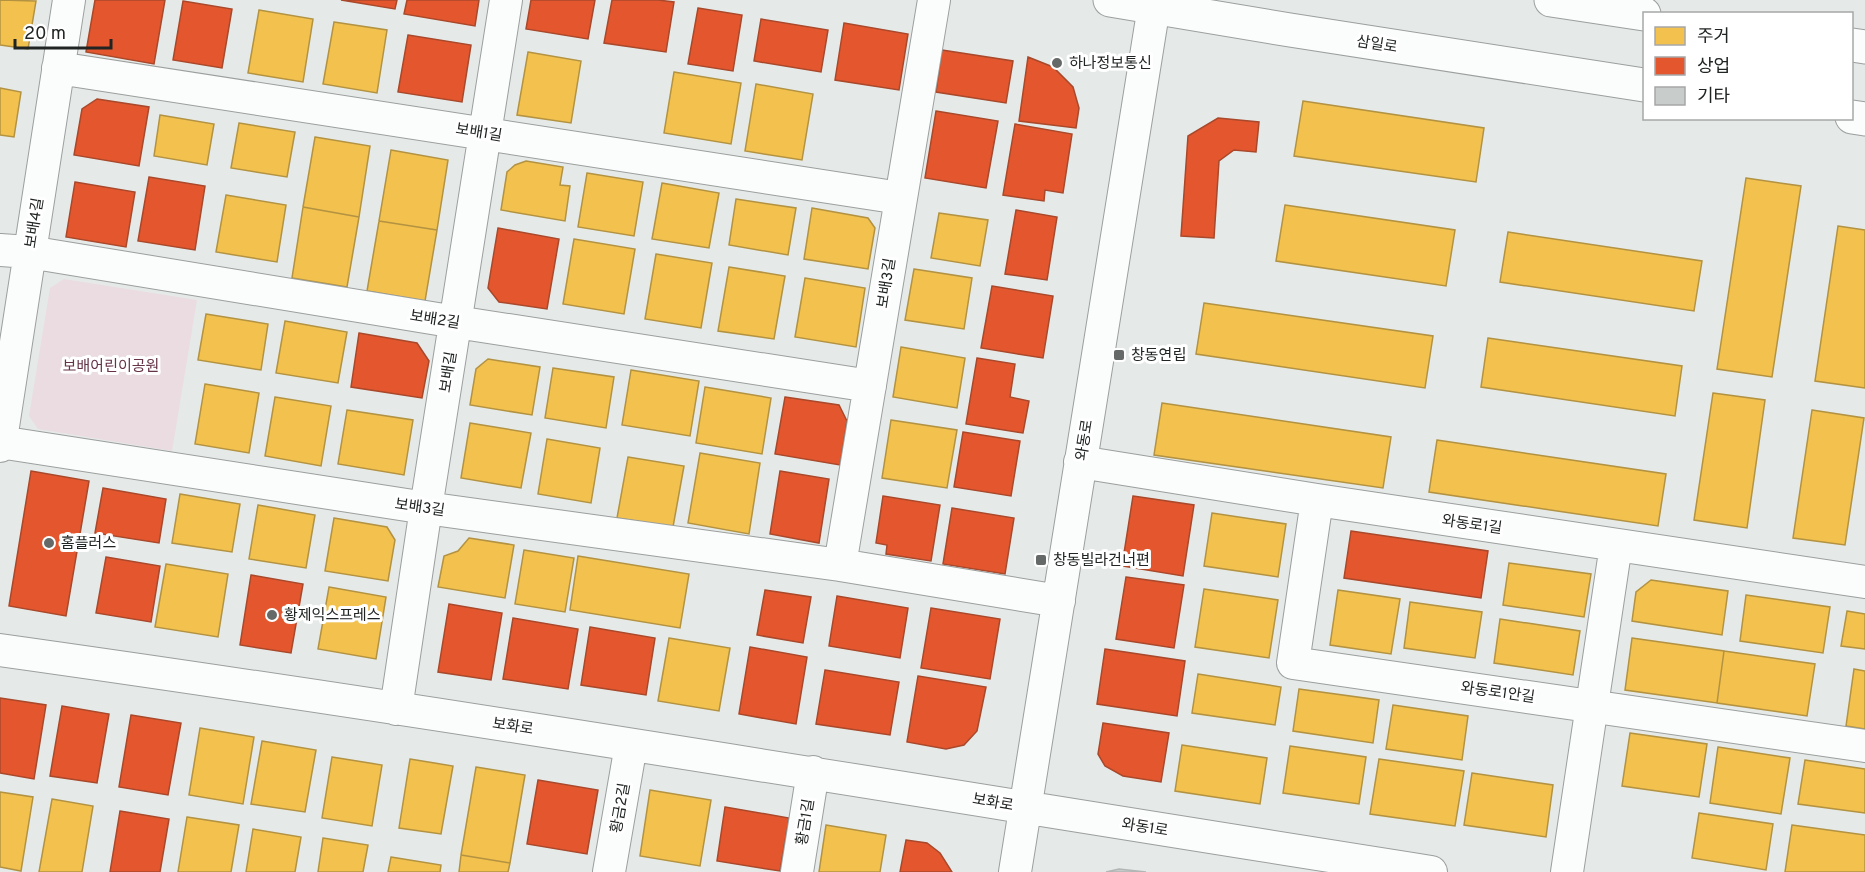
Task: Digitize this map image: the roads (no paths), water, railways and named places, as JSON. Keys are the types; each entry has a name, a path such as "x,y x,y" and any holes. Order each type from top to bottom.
{"main road":[{"name":"삼일로","path":"1110,0 1154,4 1643,85"},
{"path":"1551,0 1643,14"}],"street":[{"name":"보배4길","path":"0,443 15,251 58,68 69,0"},
{"name":"보배길","path":"396,708 506,0"},
{"name":"보배3길","path":"840,565 934,0"},
{"name":"와동로","path":"1015,872 1154,4"},
{"name":"보배1길","path":"58,68 900,198"},
{"name":"보배2길","path":"15,251 870,386"},
{"name":"보배3길","path":"0,443 426,508 840,565 1059,601"},
{"name":"와동로1길","path":"1080,462 1865,582"},
{"name":"와동로1안길","path":"1317,500 1293,663 1865,746"},
{"path":"1567,872 1616,545"},
{"name":"보화로","path":"0,650 262,687 813,772 1025,808"},
{"name":"황금2길","path":"609,872 631,744"},
{"name":"황금1길","path":"798,872 813,772"},
{"name":"와동1로","path":"1025,808 1264,859 1431,872"}],"place":[{"name":"하나정보통신","path":"1057,63"},
{"name":"창동연립","path":"1119,355"},
{"name":"홈플러스","path":"49,543"},
{"name":"창동빌라건너편","path":"1041,560"},
{"name":"황제익스프레스","path":"272,615"}],"park label":[{"name":"보배어린이공원","path":"111,366"}]}
